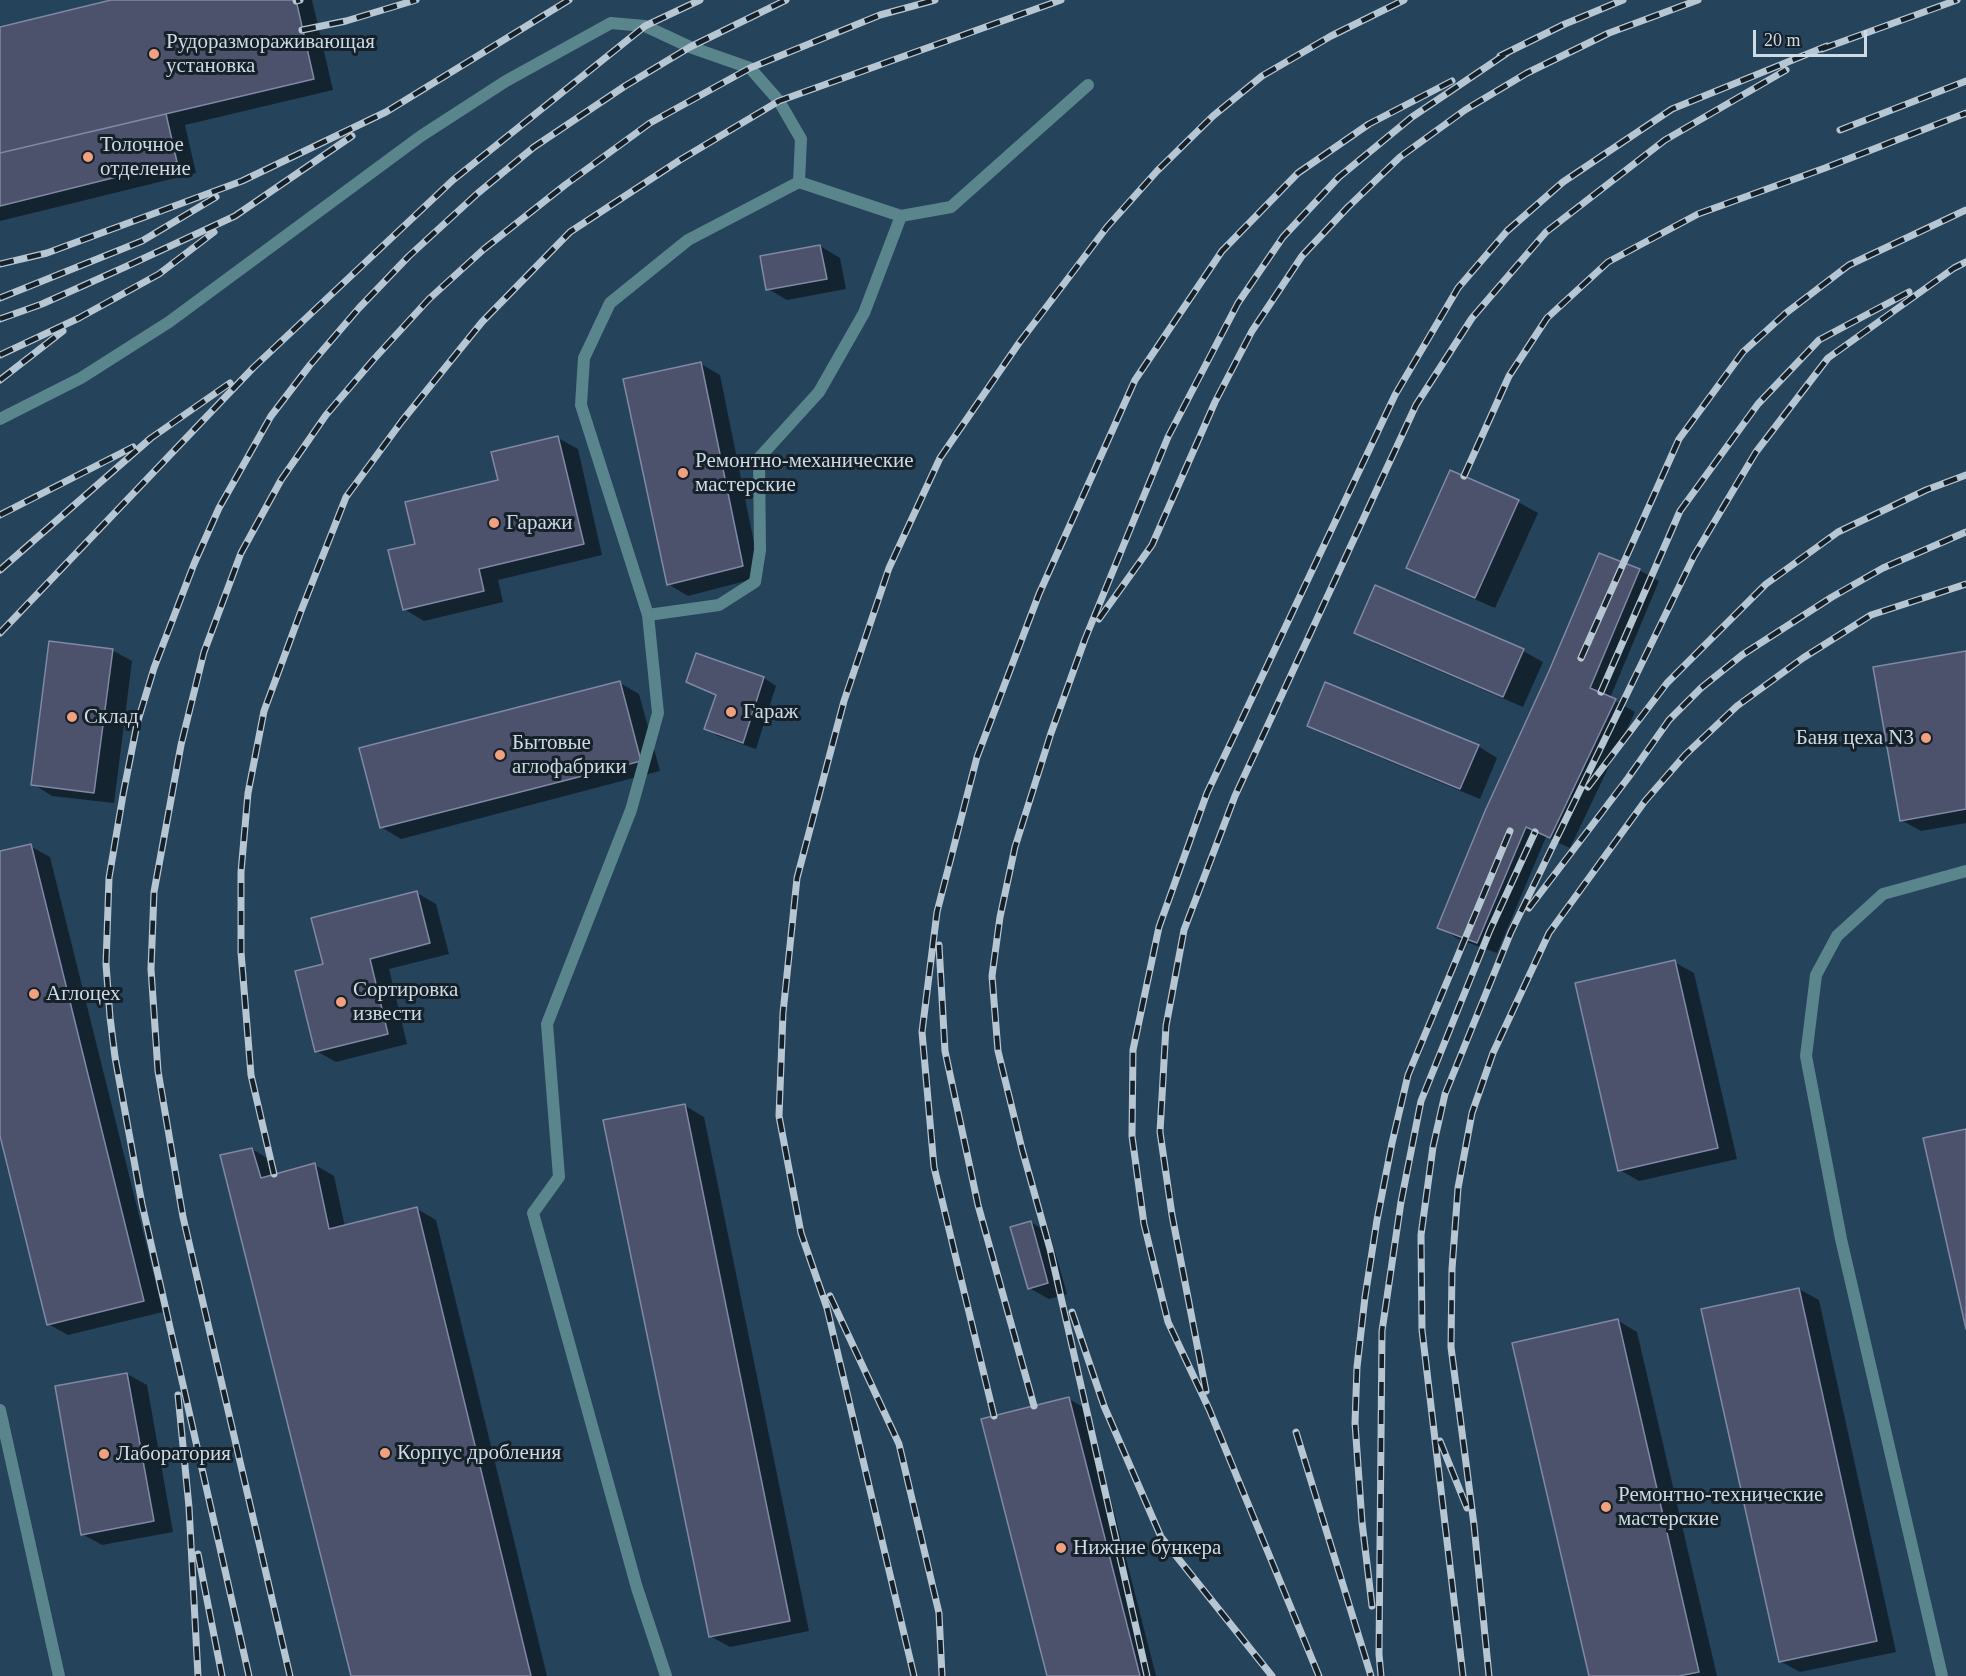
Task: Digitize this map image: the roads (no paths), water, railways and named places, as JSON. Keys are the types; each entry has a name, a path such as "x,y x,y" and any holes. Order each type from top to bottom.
{"lane":[{"path":"0,419 81,378 169,322 421,136 506,81 611,23 645,26 690,47 750,68 779,101 801,139 799,182"},
{"path":"666,1676 637,1588 532,1213 559,1177 548,1024 631,810 658,713 648,615 580,405 584,358 610,303 687,240 799,182 902,216 951,207 1088,85"},
{"path":"648,615 719,605 755,582 760,550 759,458 819,392 864,313 902,216"},
{"path":"1942,1676 1841,1239 1806,1056 1816,975 1837,936 1882,894 1966,871"},
{"path":"0,1410 59,1676"}],"railway":[{"path":"296,1 300,0"},
{"path":"302,30 346,21 416,0"},
{"path":"0,264 47,253 242,181 386,112 569,0"},
{"path":"0,633 253,368 453,180 645,26 700,0"},
{"path":"249,1676 142,1204 115,1057 110,1017 106,964 109,878 137,724 154,668 194,564 219,508 271,416 310,365 359,308 409,256 478,193 534,147 625,86 690,47 786,0"},
{"path":"290,1676 183,1217 158,1071 151,969 154,892 181,745 204,652 241,553 281,480 326,415 429,299 484,249 565,185 650,123 750,68 880,15 935,0"},
{"path":"274,1174 251,1075 241,952 241,872 248,793 264,711 346,497 402,421 482,322 570,232 680,160 779,101 1061,0"},
{"path":"914,1676 827,1308 801,1233 779,1116 783,1013 797,878 844,701 889,568 940,458 1019,343 1107,227 1157,171 1213,116 1262,76 1331,36 1404,0"},
{"path":"1500,56 1565,24 1623,0"},
{"path":"1099,619 1152,545 1215,402 1252,331 1302,256 1348,207 1400,157 1465,110 1527,73 1609,33 1698,0"},
{"path":"1822,49 1957,0"},
{"path":"1319,1676 1209,1409 1168,1322 1144,1224 1132,1136 1133,1050 1159,927 1207,793 1395,395 1458,288 1507,231 1563,182 1672,109 1827,46"},
{"path":"1147,1676 1050,1249 998,1051 992,976 1000,917 1015,847 1051,733 1085,639 1168,437 1238,303 1283,237 1339,177 1412,117 1507,53"},
{"path":"1206,1391 1172,1215 1160,1132 1166,1026 1184,930 1235,796 1416,405 1472,318 1546,232 1665,140 1786,70"},
{"path":"994,1416 934,1167 922,1032 937,912 977,757 1039,594 1135,380 1222,251 1298,173 1369,124 1452,81"},
{"path":"1840,130 1966,81"},
{"path":"1464,476 1509,376 1547,318 1608,262 1698,214 1966,113"},
{"path":"0,319 42,304 235,216 352,136"},
{"path":"0,298 142,241 216,197"},
{"path":"1581,658 1679,439 1743,352 1786,313 1849,265 1966,210"},
{"path":"0,355 79,318 159,274 214,232"},
{"path":"1463,1676 1422,1330 1421,1235 1433,1147 1445,1094 1511,932 1694,556 1756,452 1828,358 1954,268 1966,262"},
{"path":"1601,692 1680,511 1758,404 1819,340 1909,292"},
{"path":"0,380 63,331"},
{"path":"0,570 151,438 230,383"},
{"path":"0,515 133,447"},
{"path":"1588,787 1667,683 1766,584 1838,532 1926,490 1966,475"},
{"path":"1529,908 1669,720 1701,688 1742,655 1832,597 1883,568 1966,532"},
{"path":"1489,1676 1474,1525 1451,1347 1452,1269 1458,1188 1472,1113 1493,1053 1549,933 1645,801 1685,755 1737,706 1803,658 1871,615 1966,584"},
{"path":"1372,1606 1362,1522 1355,1423 1357,1367 1377,1220 1408,1075 1510,831"},
{"path":"1381,1676 1379,1654 1382,1331 1401,1202 1421,1101 1490,930 1535,832"},
{"path":"939,945 945,1051 978,1205 1034,1406"},
{"path":"830,1296 899,1444 939,1613 942,1676"},
{"path":"1072,1312 1104,1406 1161,1537 1272,1676"},
{"path":"178,1395 189,1507 198,1676"},
{"path":"1296,1432 1371,1676"},
{"path":"1440,1441 1467,1508"},
{"path":"198,1554 222,1676"}],"place":[{"name":"Рудоразмораживающая установка","path":"154,54"},
{"name":"Толочное отделение","path":"88,157"},
{"name":"Ремонтно-механические мастерские","path":"683,473"},
{"name":"Гаражи","path":"494,523"},
{"name":"Гараж","path":"731,712"},
{"name":"Склад","path":"72,717"},
{"name":"Баня цеха N3","path":"1926,738"},
{"name":"Бытовые аглофабрики","path":"500,755"},
{"name":"Аглоцех","path":"34,994"},
{"name":"Сортировка извести","path":"341,1002"},
{"name":"Корпус дробления","path":"385,1453"},
{"name":"Лаборатория","path":"104,1454"},
{"name":"Ремонтно-технические мастерские","path":"1606,1507"},
{"name":"Нижние бункера","path":"1061,1548"}]}
